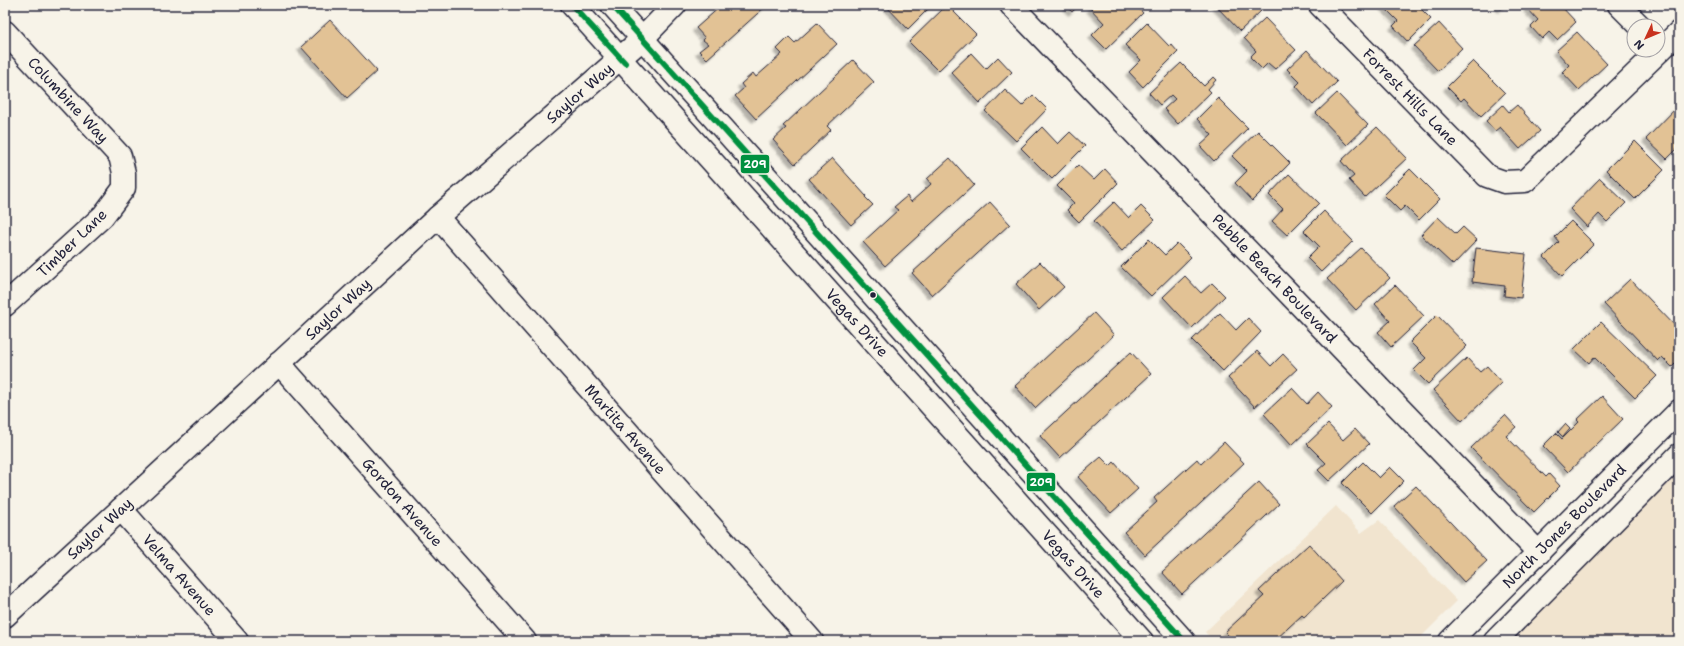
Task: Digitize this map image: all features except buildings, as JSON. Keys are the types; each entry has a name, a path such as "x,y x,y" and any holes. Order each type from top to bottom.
{"street":[{"name":"Vegas Drive","path":"572,5 1142,641"},
{"name":"Vegas Drive","path":"612,5 1184,641"},
{"name":"Saylor Way","path":"5,616 438,217 642,39 675,5"},
{"name":"Pebble Beach Boulevard","path":"1011,5 1539,553"},
{"name":"Forrest Hills Lane","path":"1320,5 1487,176 1504,182 1525,181 1649,58"},
{"path":"1619,5 1632,18"},
{"name":"Columbine Way","path":"5,32 120,156 124,173"},
{"path":"1666,42 1679,32"},
{"name":"Timber Lane","path":"5,306 103,216 124,188 124,173"},
{"name":"Martita Avenue","path":"438,217 812,641"},
{"name":"Gordon Avenue","path":"279,363 525,641"},
{"name":"North Jones Boulevard","path":"1450,641 1677,418"},
{"name":"North Jones Boulevard","path":"1501,634 1679,455"},
{"name":"Velma Avenue","path":"121,509 237,641"},
{"path":"1501,634 1528,584 1539,553"}],"shaded area":[{"path":"1679,440 1679,641 1502,641"},
{"path":"1336,506 1361,533 1379,520 1457,601 1417,641 1213,641 1205,632"}],"transit line":[{"name":"209","path":"572,5 625,63"},
{"name":"209","path":"612,5 1184,641"}]}
